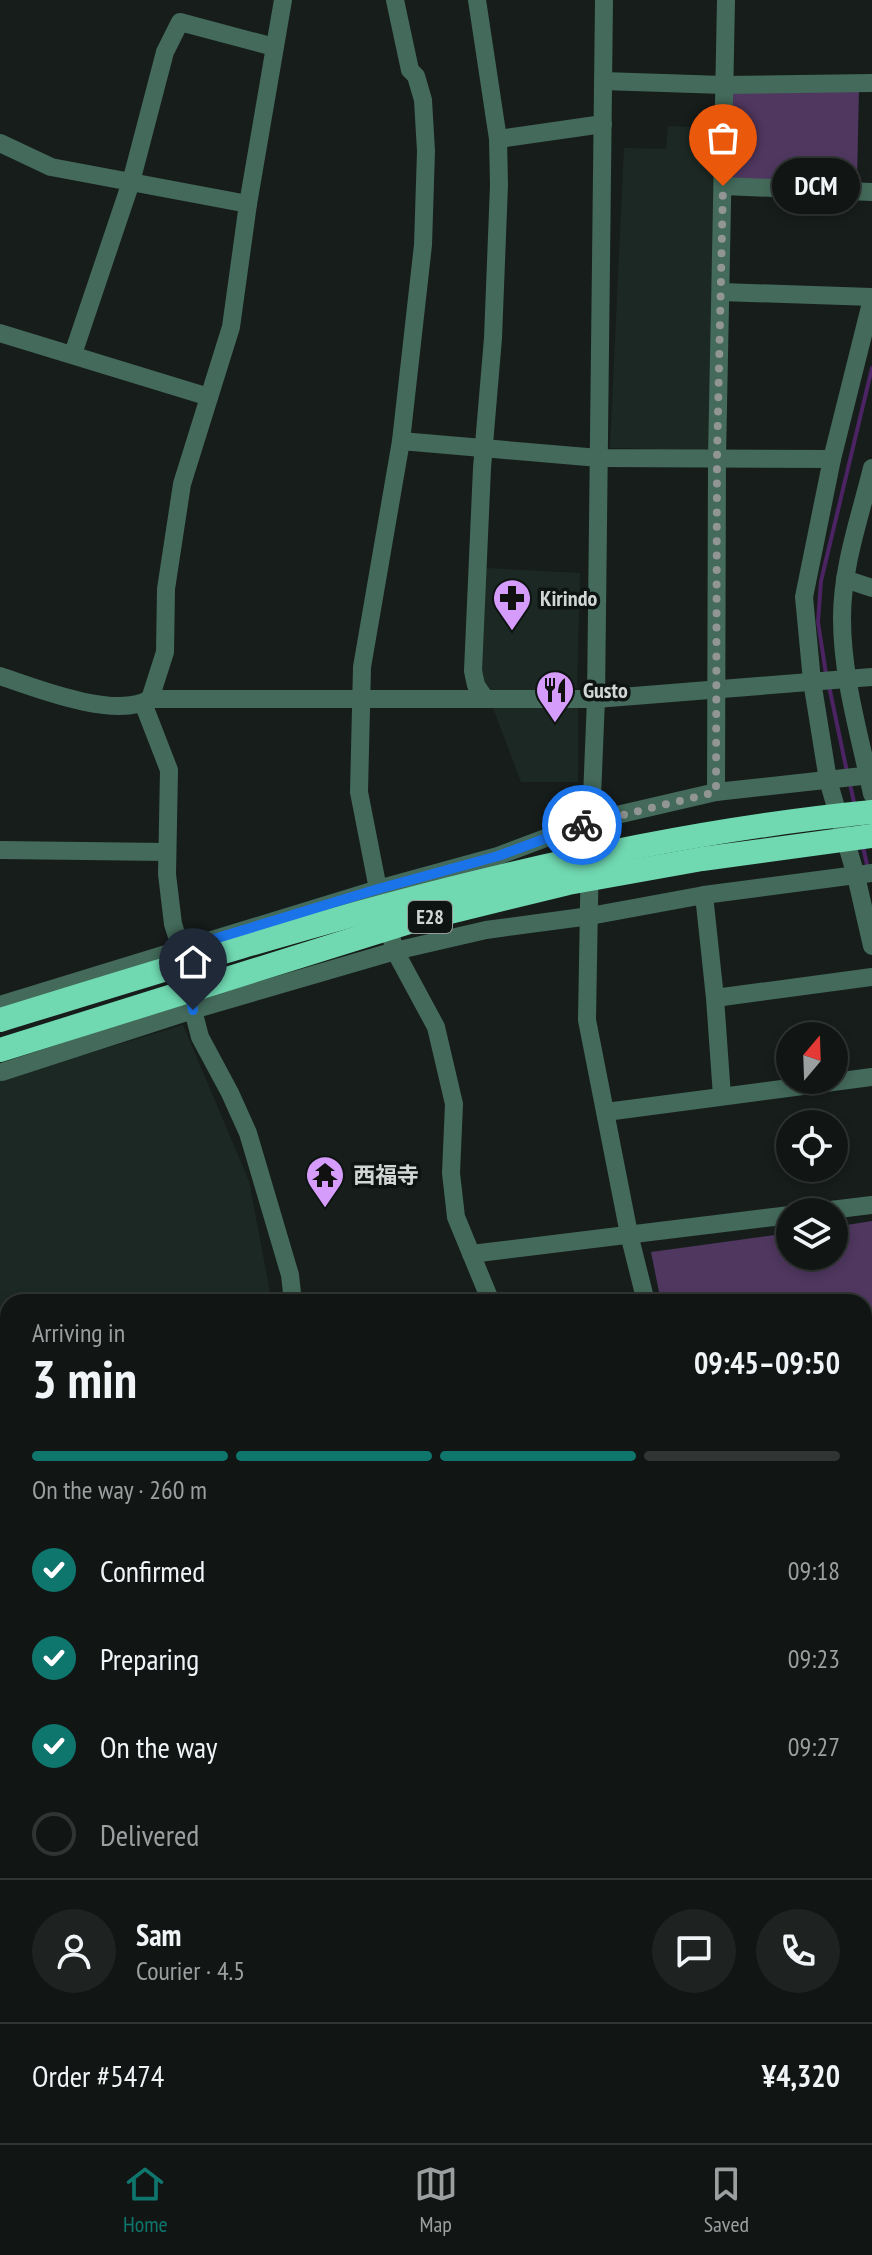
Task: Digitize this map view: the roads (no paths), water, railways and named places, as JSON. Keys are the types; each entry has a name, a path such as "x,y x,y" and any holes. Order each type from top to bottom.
{"highway":[{"name":"E28","path":"0,1020 405,900 565,860 698,834 872,812"},
{"name":"E28","path":"1,1061 409,922 568,883 702,859 872,836"}],"street":[{"path":"283,0 248,204 231,327 182,484 166,589 165,652 147,701 169,770 167,852 173,924 193,1010 200,1037 248,1133 290,1275 292,1294"},
{"path":"395,0 410,70 416,76 423,100 426,151 423,245 401,441 362,667 359,792 378,889 395,951 436,1027 454,1104 451,1173 456,1217 488,1294"},
{"path":"477,0 498,139 493,338 473,671 476,685 484,697"},
{"path":"604,0 596,699 587,1020 629,1234 644,1294"},
{"path":"716,792 717,458 726,0"},
{"path":"73,354 131,182 165,52 180,22 274,47"},
{"path":"603,81 724,85 872,83"},
{"path":"498,139 603,124"},
{"path":"0,143 51,167 248,204"},
{"path":"723,186 872,192"},
{"path":"721,292 872,298 832,459 804,597 856,780 872,946"},
{"path":"0,333 209,397"},
{"path":"401,441 599,458 832,459"},
{"path":"856,780 828,679 842,618 845,579 868,499 872,468"},
{"path":"845,579 872,588"},
{"path":"0,676 54,695 97,705 147,701 484,697 596,699 872,677"},
{"path":"0,1005 378,889 498,856 591,821 716,792 856,780"},
{"path":"0,850 167,852"},
{"path":"1,1061 193,1010 395,951 486,930 590,916 704,895 864,875"},
{"path":"704,895 722,1096"},
{"path":"715,998 872,977"},
{"path":"606,1112 872,1077"},
{"path":"848,1208 872,1205"},
{"path":"471,1254 776,1217"}],"waterway":[{"path":"826,674 818,622 821,581 872,368"},
{"path":"829,686 847,772"},
{"path":"850,784 855,807"},
{"path":"863,847 868,869"}],"place":[{"name":"DCM","path":"723,186"},
{"name":"Kirindo","path":"512,632"},
{"name":"Gusto","path":"555,724"},
{"name":"西福寺","path":"325,1209"}]}
